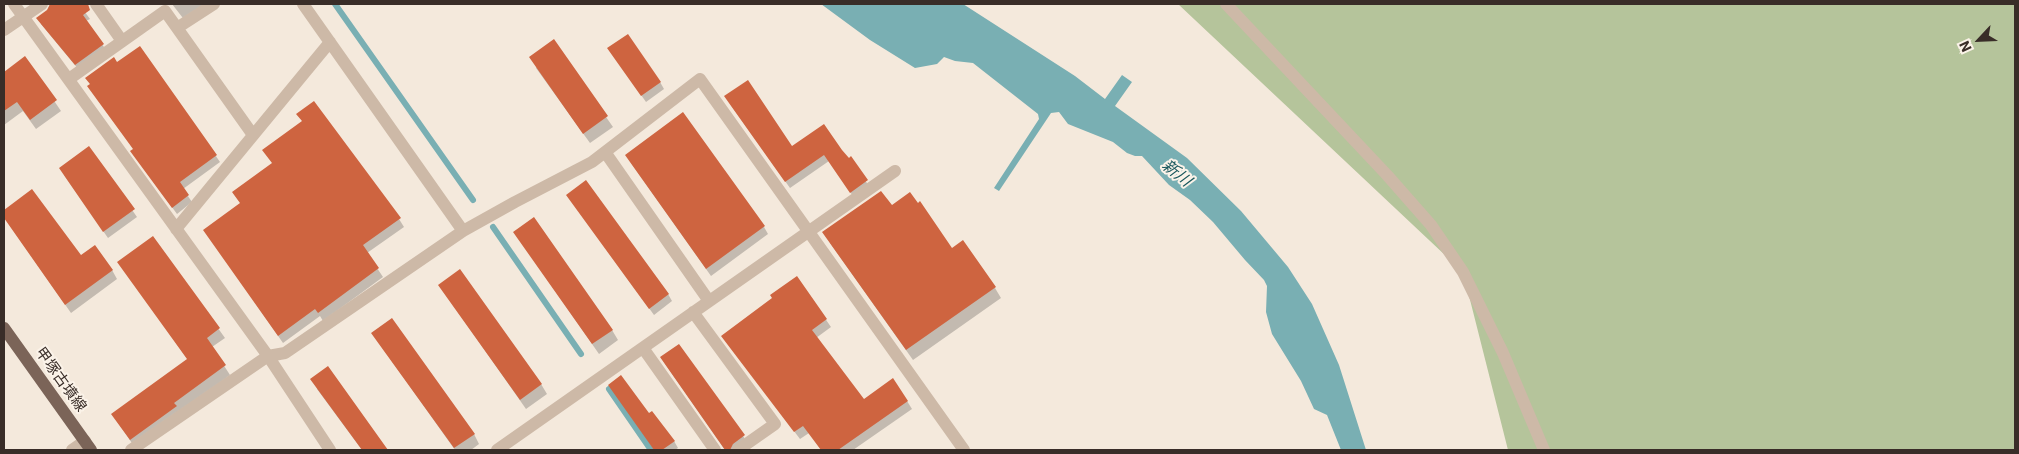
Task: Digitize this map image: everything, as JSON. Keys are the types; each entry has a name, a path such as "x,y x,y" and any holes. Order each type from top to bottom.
{"main road":[{"name":"甲塚古墳線","path":"4,328 88,446"}],"street":[{"path":"14,4 268,356 330,450"},
{"path":"4,30 42,4"},
{"path":"96,4 122,41"},
{"path":"177,28 214,4"},
{"path":"303,4 463,231"},
{"path":"1226,4 1387,175 1431,225 1464,272 1503,353 1544,450"},
{"path":"69,80 164,11 253,135"},
{"path":"176,229 330,42"},
{"path":"131,450 268,356 286,354 463,231 592,162 700,79 964,450"},
{"path":"605,152 709,301"},
{"path":"497,450 895,171"},
{"path":"693,312 775,424 738,450"},
{"path":"643,348 715,450"},
{"path":"72,450 88,446"}],"green space":[{"path":"1178,4 2015,4 2015,450 1508,450 1463,272"}],"water":[{"name":"新川","path":"821,4 963,4 1075,76 1105,99 1122,75 1132,82 1115,106 1187,158 1241,211 1288,267 1312,304 1339,365 1366,450 1341,450 1327,415 1314,409 1301,381 1272,334 1266,312 1267,286 1264,280 1213,222 1190,200 1169,185 1142,156 1127,153 1113,142 1068,124 1059,112 1051,113 999,191 994,188 1039,119 1038,114 973,63 955,61 944,57 937,64 915,68 870,40"}],"building":[{"path":"50,4 88,4 90,10 83,15 104,44 75,65 36,18 47,10"},
{"path":"628,34 661,82 641,96 607,48"},
{"path":"554,39 608,116 583,134 529,57"},
{"path":"140,46 217,155 180,182 189,195 172,208 130,151 133,149 87,86 90,84 85,78 114,57 117,62"},
{"path":"25,56 57,100 30,120 17,102 4,111 4,72"},
{"path":"748,80 792,146 824,124 842,150 849,158 851,156 868,180 850,193 824,155 785,182 724,96"},
{"path":"314,101 401,218 363,245 379,268 318,313 315,309 278,336 203,230 240,203 232,192 272,163 262,150 302,121 296,114"},
{"path":"683,112 765,226 706,269 625,155"},
{"path":"89,146 135,209 103,232 59,168"},
{"path":"586,180 669,294 649,309 566,195"},
{"path":"32,189 81,255 95,245 113,270 65,305 4,218 4,210"},
{"path":"881,191 892,205 910,192 918,203 920,201 952,248 963,240 996,287 906,350 822,232"},
{"path":"534,217 613,330 592,344 513,232"},
{"path":"153,236 220,328 207,338 226,365 174,403 177,406 130,440 111,414 187,359 117,262"},
{"path":"460,269 542,384 520,400 438,285"},
{"path":"797,276 827,319 812,330 864,399 893,378 908,401 838,450 821,450 803,426 794,432 721,336 772,298 770,295"},
{"path":"392,318 475,434 454,448 371,333"},
{"path":"679,344 745,435 733,444 730,450 725,450 660,357"},
{"path":"328,366 388,450 362,450 310,379"},
{"path":"621,375 649,413 652,411 675,441 662,450 654,450 608,385"}],"waterway":[{"path":"335,4 473,200"},
{"path":"493,227 581,354"},
{"path":"609,389 651,450"}]}
